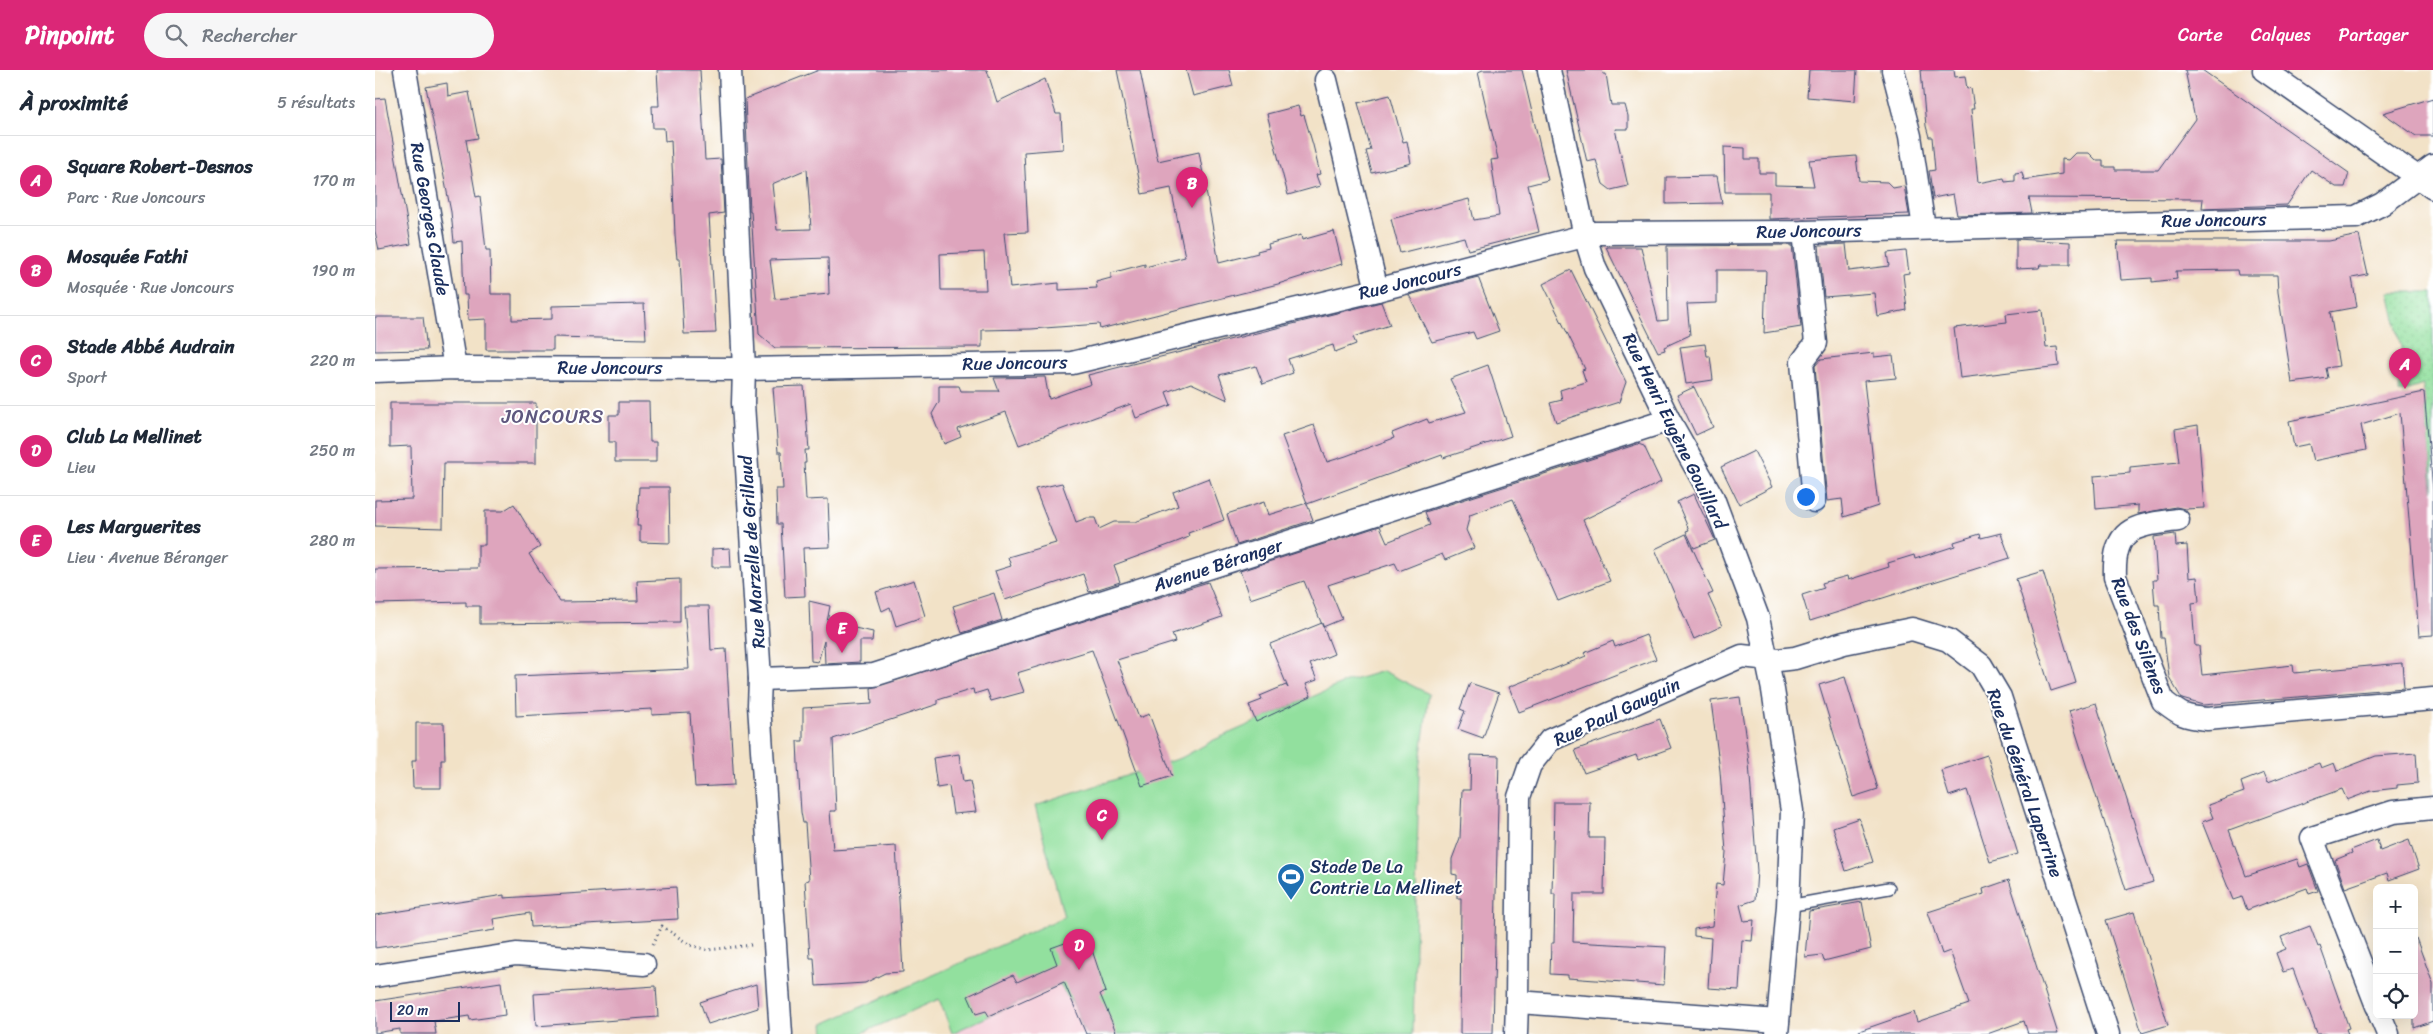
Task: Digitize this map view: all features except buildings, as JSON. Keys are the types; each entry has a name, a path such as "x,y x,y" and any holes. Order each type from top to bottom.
{"street":[{"name":"Rue Georges Claude","path":"405,70 455,368"},
{"name":"Rue Marzelle de Grillaud","path":"730,70 744,369 743,403 760,679 759,705 781,1034"},
{"name":"Rue Henri Eugène Gouillard","path":"1549,70 1585,236 1595,268 1669,420 1713,498 1758,618 1767,658 1792,811 1788,906 1777,1027"},
{"path":"1893,70 1910,136 1924,228"},
{"path":"2263,70 2428,177"},
{"path":"1326,80 1377,290"},
{"name":"Rue Joncours","path":"375,371 455,368 744,369 1072,363 1377,290 1595,233 1804,232 2356,217 2428,177"},
{"path":"1804,232 1816,342 1802,362 1814,501"},
{"name":"Avenue Béranger","path":"760,679 874,675 1669,420"},
{"name":"Rue des Silènes","path":"2178,520 2133,528 2121,539 2114,557 2115,577 2163,701 2174,710 2186,717 2207,719 2433,699"},
{"name":"Rue du Général Laperrine","path":"1767,658 1778,660 1795,658 1844,643 1913,628 1948,640 1981,665 1999,697 2108,1034"},
{"name":"Rue Paul Gauguin","path":"1516,1034 1519,797 1530,765 1550,740 1742,656 1767,658"},
{"path":"2373,996 2313,838 2393,812 2433,808"},
{"path":"375,976 516,954 644,964"},
{"path":"1517,1002 1777,1027"},
{"path":"2382,1019 2388,1034"}],"lane":[{"path":"1788,906 1889,888"}],"path":[{"path":"662,926 691,945 708,950 775,944"}],"shaded area":[{"path":"1060,984 1074,1005 1086,1034 950,1034"}],"green space":[{"path":"2389,292 2433,292 2433,490 2423,385 2399,393 2402,352"},
{"path":"1383,671 1429,694 1419,769 1413,1034 1086,1034 1074,1005 1059,984 952,1033 939,999 860,1034 824,1034 823,1024 1064,917 1035,806 1183,757 1214,740 1346,682"}],"place":[{"name":"Mosquée Fathi","path":"1192,208"},
{"name":"Square Robert-Desnos","path":"2405,389"},
{"name":"Les Marguerites","path":"842,653"},
{"name":"Stade Abbé Audrain","path":"1102,840"},
{"name":"Stade De La Contrie La Mellinet","path":"1291,901"},
{"name":"Club La Mellinet","path":"1079,970"}],"district":[{"name":"JONCOURS","path":"553,416"}]}
